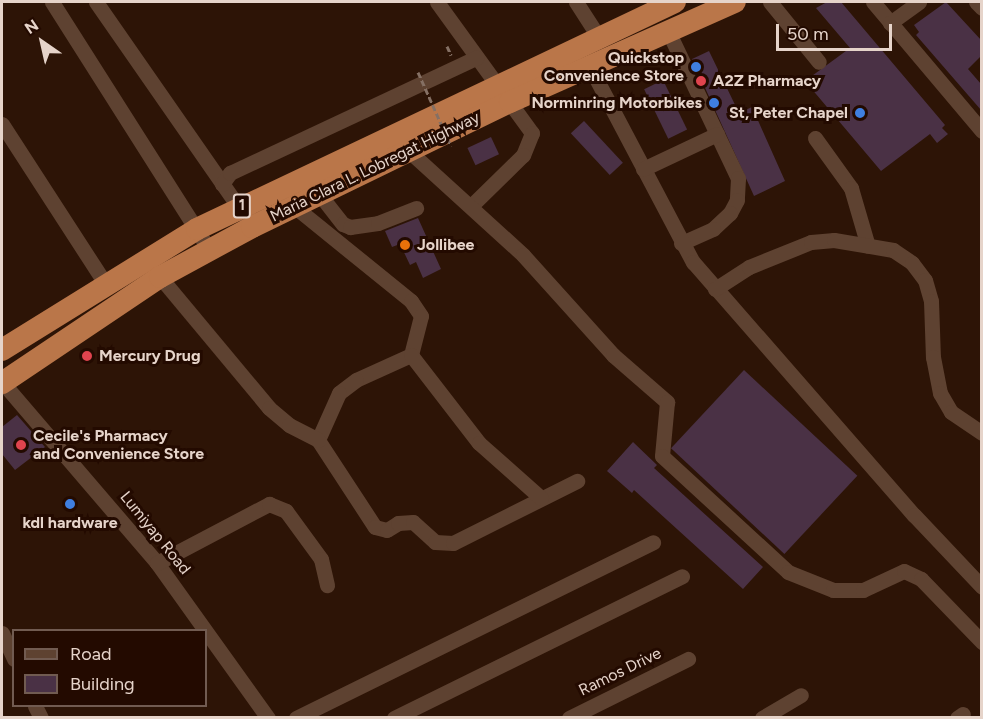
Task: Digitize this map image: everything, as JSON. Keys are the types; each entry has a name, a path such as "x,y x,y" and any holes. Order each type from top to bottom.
{"highway":[{"name":"Maria Clara L. Lobregat Highway","path":"2,350 105,283 197,229 495,84 675,2"},
{"name":"Maria Clara L. Lobregat Highway","path":"2,382 160,277 209,249 510,102 735,2"}],"street":[{"path":"52,2 209,249"},
{"path":"96,2 252,227"},
{"path":"436,2 532,133 530,146 471,206"},
{"path":"576,2 598,36"},
{"path":"770,2 819,62"},
{"path":"873,2 981,131"},
{"path":"890,23 919,2"},
{"path":"976,2 981,8"},
{"path":"669,33 738,178 737,200 730,213 714,229 681,243"},
{"path":"222,184 230,173 476,58"},
{"path":"590,68 681,243 715,289 981,587"},
{"path":"2,124 105,283"},
{"path":"643,169 717,134"},
{"path":"815,138 851,188 868,246"},
{"path":"410,152 548,279 613,355 667,402 662,456 788,572 833,590 863,590 904,571 921,579 981,642"},
{"path":"320,195 343,224 350,226 378,223 417,208"},
{"path":"295,207 418,309 422,324 411,355 356,380 339,393 318,440"},
{"path":"715,289 749,267 811,242 834,240 893,250 912,263 925,280 931,301 933,357 940,393 951,412 981,433"},
{"path":"160,277 269,408 289,424 318,440 368,520 381,530 413,522 435,542 453,543 577,481"},
{"path":"411,355 479,443 541,498"},
{"name":"Lumiyap Road","path":"2,382 157,563 205,629"},
{"path":"157,563 269,504 286,511 315,551 327,585"},
{"path":"296,717 653,542"},
{"path":"394,717 682,576"},
{"name":"Lumiyap Road","path":"207,632 268,717"},
{"path":"2,633 12,655"},
{"name":"Ramos Drive","path":"569,717 687,659"},
{"path":"762,717 801,694"}],"path":[{"path":"418,72 451,146"}],"building":[{"path":"827,2 841,2 945,125 942,128 948,134 937,143 930,134 881,171 805,81 850,48 816,8"},
{"path":"946,2 981,40 981,56 968,69 981,84 981,110 916,35 919,32 914,25"},
{"path":"709,51 739,113 752,107 785,181 754,196 692,59"},
{"path":"663,80 687,129 668,139 644,89"},
{"path":"584,121 623,163 610,175 571,133"},
{"path":"491,137 499,154 475,165 467,148"},
{"path":"418,218 441,269 423,278 416,262 410,265 400,244 392,247 385,231"},
{"path":"744,370 857,476 784,554 671,448"},
{"path":"17,415 45,447 15,470 2,454 2,427"},
{"path":"633,442 657,465 654,468 763,567 743,589 634,490 632,493 607,471"}],"place":[{"name":"Quickstop Convenience Store","path":"696,67"},
{"name":"A2Z Pharmacy","path":"701,81"},
{"name":"Norminring Motorbikes","path":"714,103"},
{"name":"St, Peter Chapel","path":"860,113"},
{"name":"Jollibee","path":"405,245"},
{"name":"Mercury Drug","path":"87,356"},
{"name":"Cecile's Pharmacy and Convenience Store","path":"21,445"},
{"name":"kdl hardware","path":"70,504"}]}
